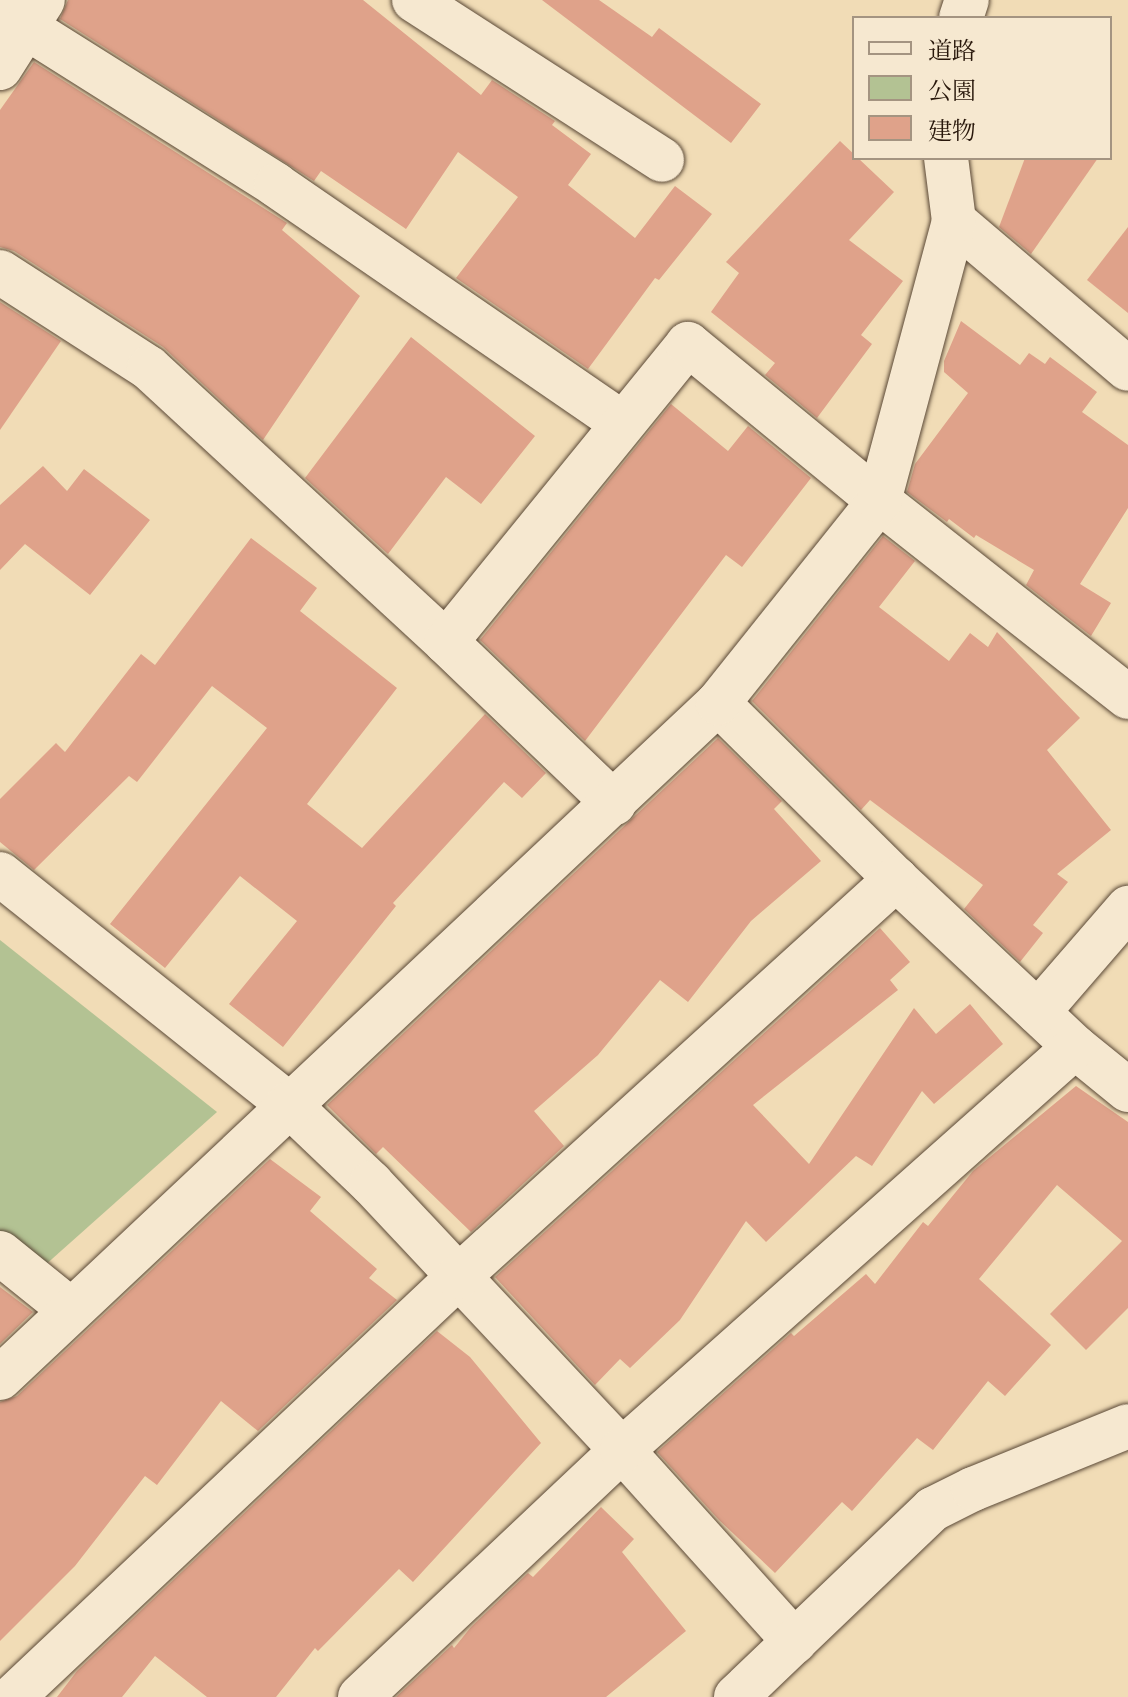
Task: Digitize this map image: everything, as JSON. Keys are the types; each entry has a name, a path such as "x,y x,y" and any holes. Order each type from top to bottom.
{"street":[{"path":"414,0 662,160"},
{"path":"0,68 23,13 622,423"},
{"path":"0,1378 718,703 879,501 954,221 946,160"},
{"path":"954,221 1128,369"},
{"path":"0,272 149,368 446,642 614,803"},
{"path":"446,642 688,344 879,501 1128,697"},
{"path":"718,703 896,879 1075,1047 1128,1090"},
{"path":"0,874 288,1104 371,1183 622,1450 795,1642"},
{"path":"13,1697 458,1277 896,879"},
{"path":"1038,1012 1128,908"},
{"path":"360,1697 622,1450 1075,1047"},
{"path":"0,1253 71,1310"},
{"path":"736,1697 933,1509 973,1489 1128,1426"}],"green space":[{"path":"0,940 217,1112 43,1267 0,1232"}],"building":[{"path":"68,0 363,0 481,95 492,80 555,121 552,125 591,154 568,185 635,238 675,186 712,214 659,280 655,278 588,369 456,278 518,197 458,152 406,229 321,171 314,181 60,19"},
{"path":"542,0 599,0 652,37 659,28 761,104 731,143"},
{"path":"34,62 287,223 282,230 360,296 263,440 163,347 14,251 0,247 0,110"},
{"path":"840,141 852,152 852,160 860,160 894,192 849,240 903,281 861,335 872,344 817,418 765,375 775,363 711,312 739,273 726,262"},
{"path":"1024,160 1097,160 1031,254 999,227"},
{"path":"1128,227 1128,313 1087,280"},
{"path":"0,302 61,341 0,430"},
{"path":"961,321 1020,365 1029,353 1045,364 1050,357 1097,392 1082,412 1128,445 1128,508 1080,584 1111,603 1091,636 1026,585 1034,570 976,535 974,538 949,519 947,522 907,492 915,464 968,393 944,372 944,361"},
{"path":"411,337 535,436 481,504 446,477 388,554 305,478"},
{"path":"671,404 728,451 748,426 811,478 742,567 726,555 585,741 480,640"},
{"path":"43,466 67,491 84,469 150,520 90,595 25,544 0,570 0,505"},
{"path":"883,536 915,561 879,607 949,661 970,633 988,647 997,632 1080,718 1047,750 1111,830 1057,874 1068,882 1033,925 1043,933 1020,962 964,909 983,885 870,800 861,810 752,701"},
{"path":"251,538 317,588 300,611 397,688 307,804 362,848 485,714 546,773 522,798 504,782 393,903 396,906 283,1047 229,1004 297,921 240,876 165,968 110,924 267,728 212,686 137,782 129,776 34,870 0,842 0,799 56,743 65,752 141,654 155,665"},
{"path":"718,738 782,801 774,809 821,861 751,921 688,1002 660,980 598,1055 534,1111 564,1146 471,1232 383,1147 376,1154 327,1105"},
{"path":"880,928 910,962 890,980 898,990 753,1105 809,1164 914,1008 936,1034 970,1004 1003,1044 934,1104 922,1091 872,1166 856,1156 766,1242 746,1221 680,1320 630,1368 620,1359 595,1385 495,1277"},
{"path":"1076,1086 1128,1122 1128,1308 1086,1350 1050,1314 1122,1241 1057,1185 979,1279 1051,1345 1005,1396 988,1381 933,1450 917,1438 852,1511 842,1502 775,1573 719,1520 657,1452 791,1333 794,1336 866,1274 875,1284 923,1222 928,1226 973,1171"},
{"path":"270,1159 321,1197 310,1211 377,1269 369,1278 397,1300 258,1431 221,1401 157,1485 145,1476 75,1566 0,1641 0,1402 17,1396"},
{"path":"0,1287 33,1312 0,1344"},
{"path":"437,1331 470,1357 541,1443 413,1582 399,1569 318,1651 315,1648 276,1697 207,1697 155,1656 122,1697 57,1697 77,1671"},
{"path":"601,1507 634,1539 622,1552 686,1631 606,1697 396,1697 452,1645 454,1648 471,1627 528,1573 533,1577"}]}
